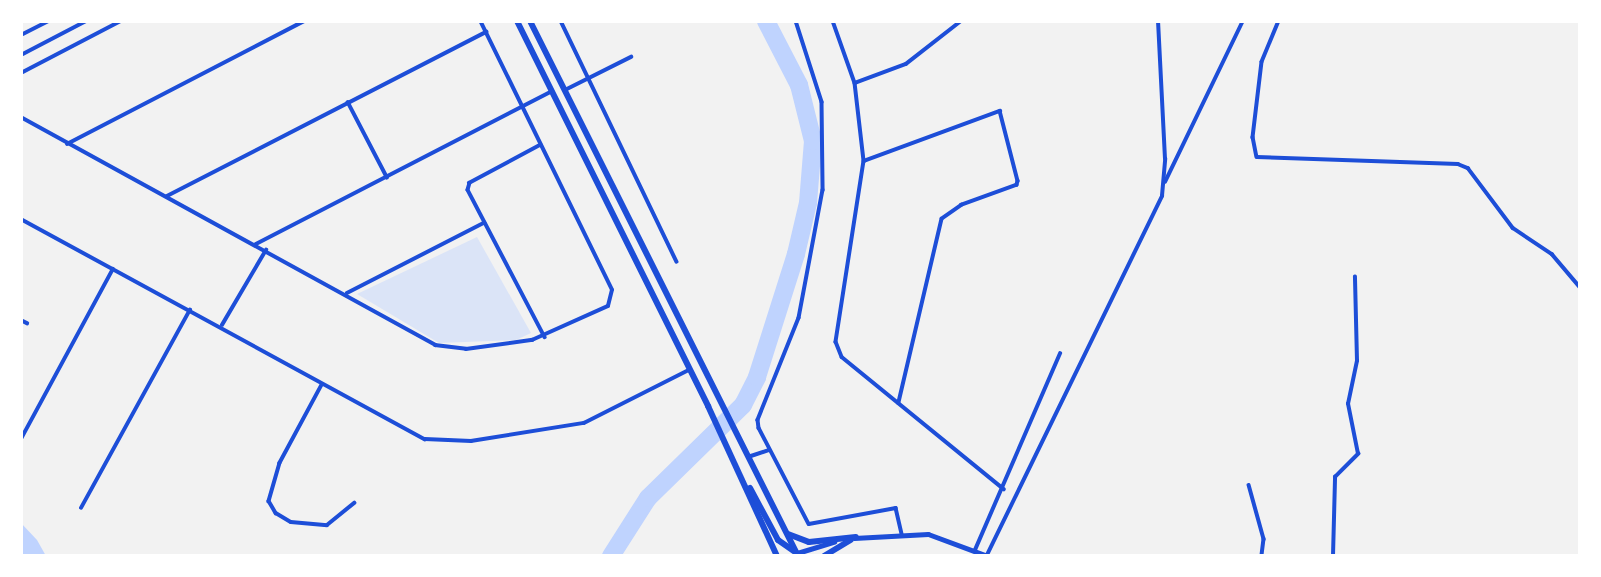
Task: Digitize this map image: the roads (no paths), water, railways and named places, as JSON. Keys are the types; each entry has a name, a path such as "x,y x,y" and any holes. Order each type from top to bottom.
{"main road":[{"path":"517,21 708,406 777,556"},
{"path":"530,21 751,456 797,555"},
{"path":"735,465 778,540 797,555"},
{"path":"787,533 809,542 902,533 939,536 986,556"},
{"path":"797,555 856,537"},
{"path":"824,556 856,537"}],"street":[{"path":"21,35 49,21"},
{"path":"21,55 86,21"},
{"path":"21,73 121,21"},
{"path":"67,144 304,21"},
{"path":"21,117 116,171 347,293 442,348 467,349 545,337 608,306 612,290 480,21"},
{"path":"561,21 677,262"},
{"path":"796,21 817,79 826,153 820,224 799,318 758,420 770,450 809,524 896,508 902,533"},
{"path":"833,21 855,83 864,161 836,327 842,357 1004,489"},
{"path":"855,83 906,64 961,21"},
{"path":"1158,21 1164,184"},
{"path":"986,556 1243,21"},
{"path":"1279,21 1262,62 1253,137 1257,156 1458,164 1468,168 1513,228 1552,254 1580,287"},
{"path":"167,196 485,32"},
{"path":"565,90 631,57"},
{"path":"256,244 552,91"},
{"path":"348,102 387,177"},
{"path":"864,161 1000,111 1018,177 1014,187 962,205 942,219 899,404"},
{"path":"541,145 470,183 468,190 545,337"},
{"path":"21,219 222,326 322,386 409,433 454,441 584,423 689,370"},
{"path":"347,293 484,223"},
{"path":"222,326 265,250"},
{"path":"21,439 113,269"},
{"path":"1333,556 1335,477 1358,454 1348,404 1357,361 1355,277"},
{"path":"81,508 190,310"},
{"path":"21,320 27,323"},
{"path":"975,550 1004,489 1060,354"},
{"path":"322,386 268,493 276,513 300,524 337,522 354,503"},
{"path":"751,456 770,450"},
{"path":"1249,485 1263,530 1262,556"}],"water":[{"path":"21,523 37,540 46,556 21,556"}],"waterway":[{"path":"611,556 648,498 743,405 757,377 796,254 808,203 813,141 799,85 766,21"}]}
